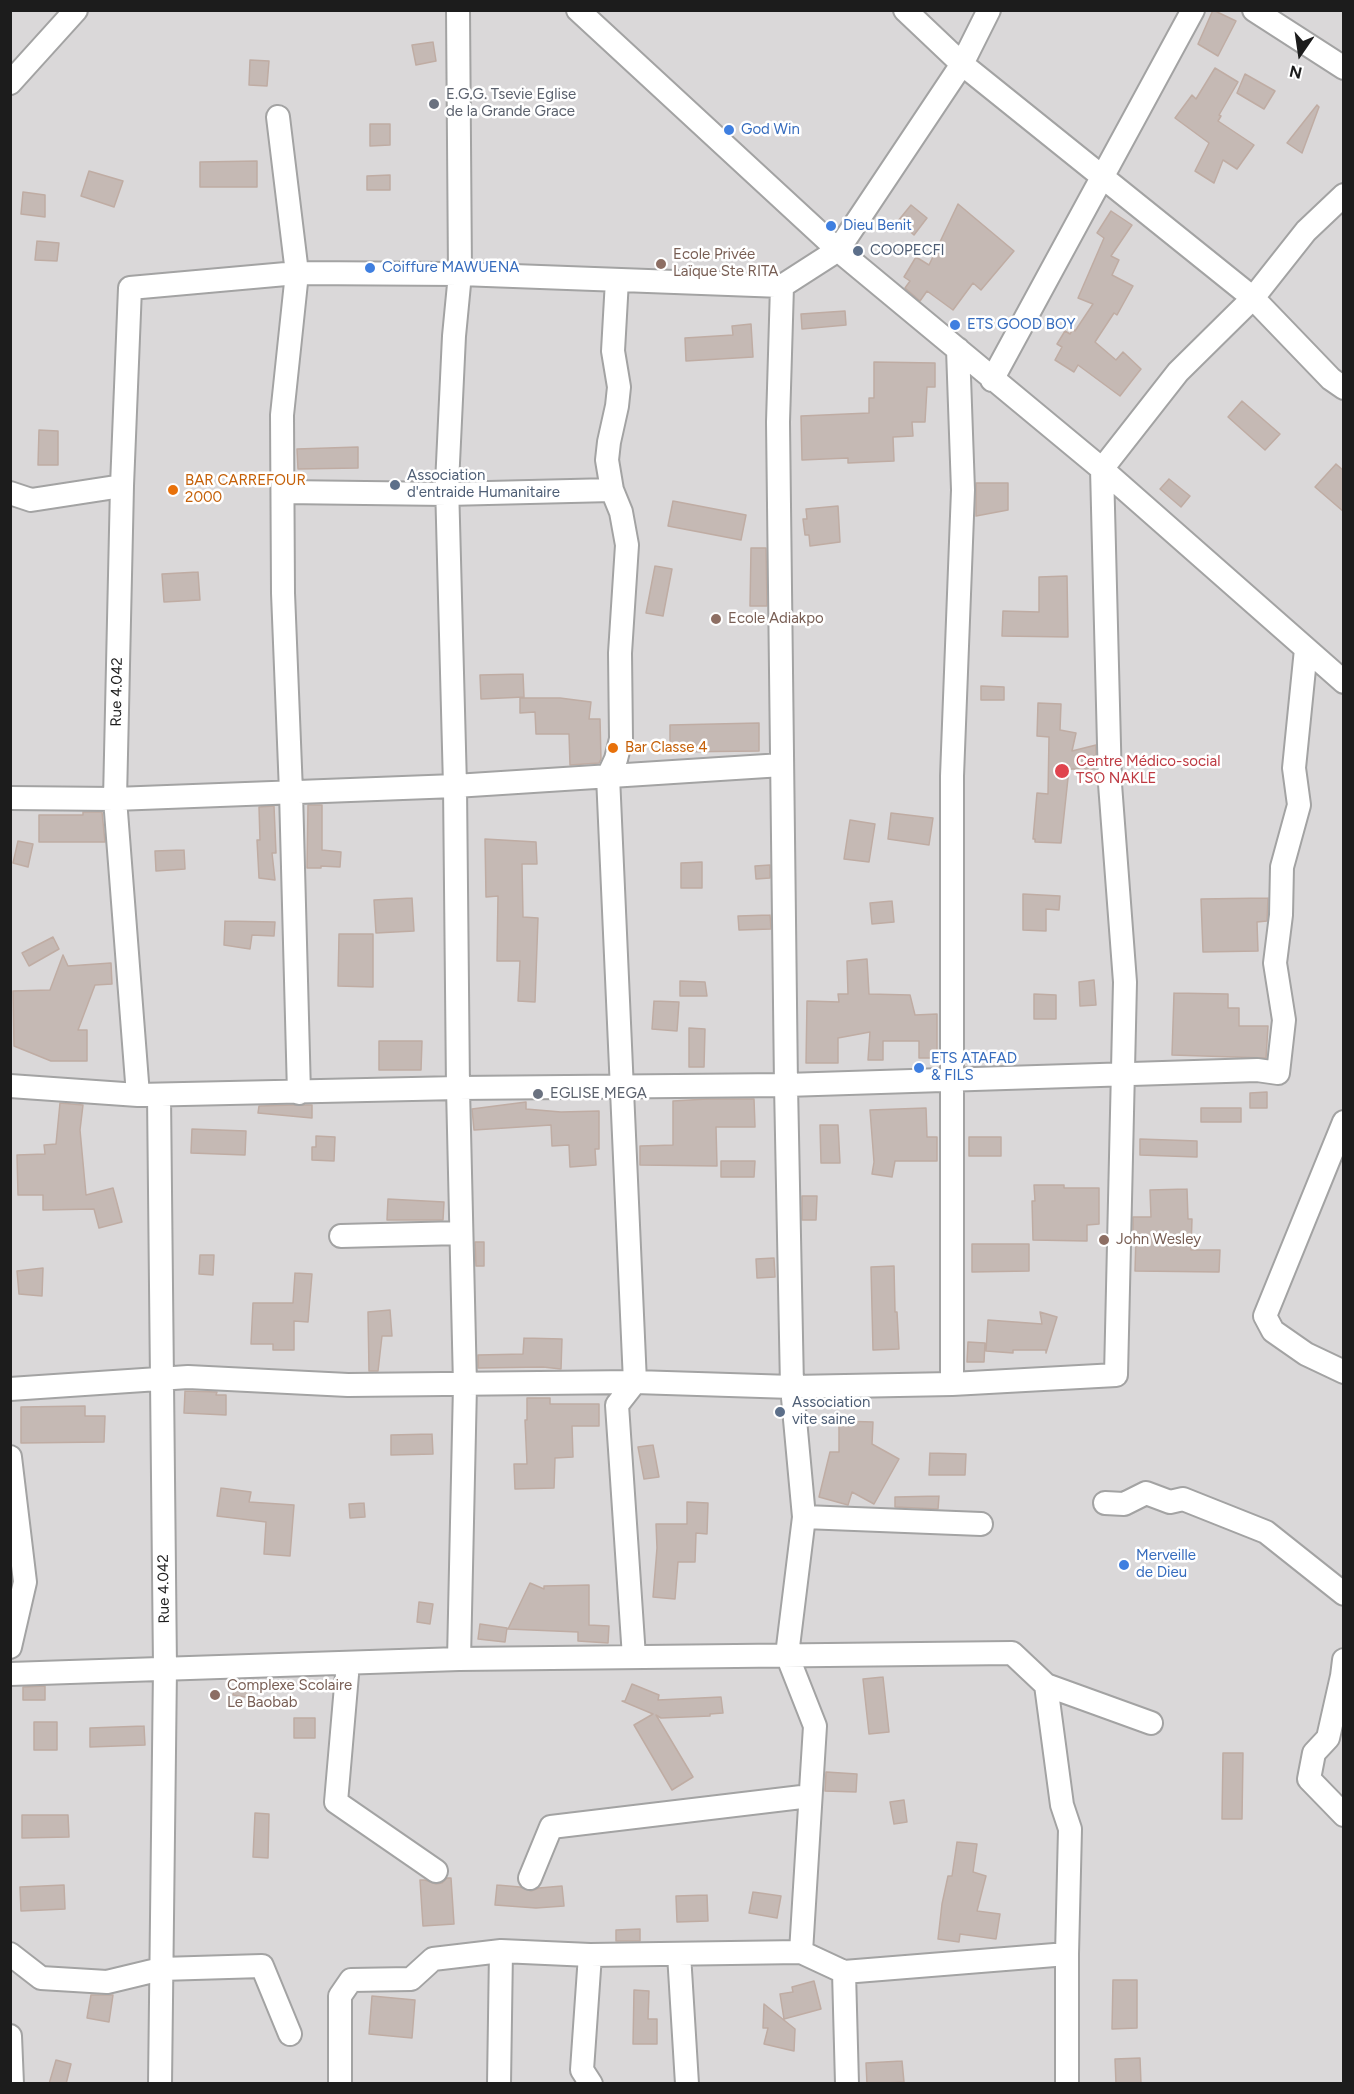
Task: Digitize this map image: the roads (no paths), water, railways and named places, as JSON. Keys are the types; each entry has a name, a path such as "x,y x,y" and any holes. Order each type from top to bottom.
{"street":[{"path":"10,83 76,10"},
{"path":"458,10 460,274 453,336 447,494 455,786 458,1088 465,1385 459,1659"},
{"path":"578,10 838,250 1102,470 1344,682"},
{"path":"905,10 962,64 1253,298 1331,379 1344,388"},
{"path":"297,273 460,274 782,286 838,250 962,64 989,10"},
{"path":"993,380 1193,10"},
{"path":"1254,10 1344,68"},
{"path":"278,117 297,273 282,415 283,593 299,1093"},
{"path":"10,1389 188,1377 348,1385 635,1382 792,1387 952,1384 1116,1376 1125,982 1110,784 1102,470 1178,372 1253,298 1306,231 1344,195"},
{"name":"Rue 4.042","path":"160,2084 165,1668 162,1378 148,1095 115,799 122,486 130,288 297,273"},
{"path":"617,280 613,351 620,387 609,442 608,460 612,490 621,512 627,545 620,653 621,739 616,759 608,776 635,1382 617,1404 634,1657"},
{"path":"782,286 778,434 786,1085 792,1387 804,1517 787,1655 815,1726 801,1952"},
{"path":"952,1384 952,776 963,490 958,349"},
{"path":"10,492 31,500 122,486"},
{"path":"283,492 447,494 612,490"},
{"path":"10,1086 148,1095 458,1088 786,1085 1257,1070 1278,1073 1284,1020 1275,963 1281,915 1282,867 1299,805 1294,768 1306,649"},
{"path":"10,789 11,800 115,799 455,786 782,765"},
{"path":"1344,1122 1265,1316 1273,1331 1306,1354 1344,1372"},
{"path":"341,1236 461,1233"},
{"path":"10,1457 25,1582 10,1647"},
{"path":"1105,1503 1124,1504 1146,1493 1170,1502 1184,1500 1266,1532 1344,1594"},
{"path":"804,1517 981,1524"},
{"path":"10,1674 459,1659 1012,1653 1046,1685 1151,1723"},
{"path":"1344,1660 1328,1738 1314,1753 1309,1779 1344,1815"},
{"path":"348,1663 336,1802 436,1871"},
{"path":"1046,1685 1062,1805 1070,1829 1067,2084"},
{"path":"530,1878 551,1827 810,1796"},
{"path":"340,2084 340,1996 351,1980 411,1979 433,1959 501,1951 590,1955 801,1952 844,1972 1067,1954"},
{"path":"499,2084 501,1951"},
{"path":"10,1954 41,1978 107,1982 161,1970 262,1966 290,2034"},
{"path":"679,1954 687,2084"},
{"path":"590,1955 582,2070 591,2084"},
{"path":"844,1972 847,2084"},
{"path":"10,2036 12,2084"}],"place":[{"name":"E.G.G. Tsevie Eglise de la Grande Grace","path":"434,104"},
{"name":"God Win","path":"729,130"},
{"name":"Dieu Benit","path":"831,226"},
{"name":"COOPECFI","path":"858,251"},
{"name":"Ecole Privée Laïque Ste RITA","path":"661,264"},
{"name":"Coiffure MAWUENA","path":"370,268"},
{"name":"ETS GOOD BOY","path":"955,325"},
{"name":"Association d'entraide Humanitaire","path":"395,485"},
{"name":"BAR CARREFOUR 2000","path":"173,490"},
{"name":"Ecole Adiakpo","path":"716,619"},
{"name":"Bar Classe 4","path":"613,748"},
{"name":"Centre Médico-social TSO NAKLE","path":"1062,771"},
{"name":"ETS ATAFAD & FILS","path":"919,1068"},
{"name":"EGLISE MEGA","path":"538,1094"},
{"name":"John Wesley","path":"1104,1240"},
{"name":"Association vite saine","path":"780,1412"},
{"name":"Merveille de Dieu","path":"1124,1565"},
{"name":"Complexe Scolaire Le Baobab","path":"215,1695"}]}
